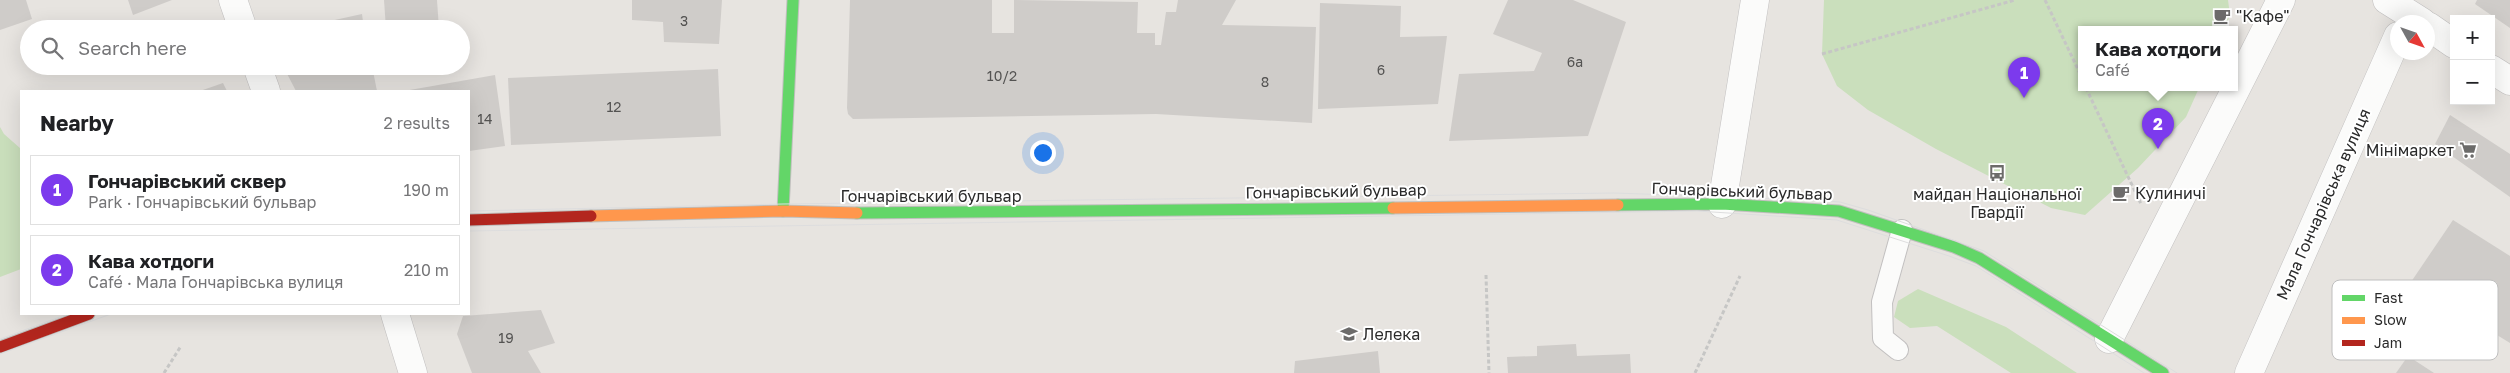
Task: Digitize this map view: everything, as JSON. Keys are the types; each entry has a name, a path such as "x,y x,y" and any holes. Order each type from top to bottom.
{"main road":[{"path":"783,212 793,0"},
{"name":"Гончарівський бульвар","path":"470,220 783,212 850,214 1093,212 1722,204 1839,211 1902,230 1979,258 2163,373"},
{"path":"0,347 86,315"}],"street":[{"path":"233,0 240,20"},
{"path":"1722,204 1755,0"},
{"path":"2238,85 2281,0"},
{"path":"2435,33 2450,42"},
{"name":"Мала Гончарівська вулиця","path":"2249,373 2390,57"},
{"path":"2495,72 2510,82"},
{"path":"260,75 266,90"},
{"path":"2109,339 2235,91"},
{"path":"395,315 413,373"}],"lane":[{"path":"1898,350 1883,338 1882,302 1902,230"}],"path":[{"path":"1822,54 2015,0"},
{"path":"2045,0 2078,70"},
{"path":"2087,91 2142,208"},
{"path":"1486,275 1489,373"},
{"path":"1695,373 1740,276"},
{"path":"164,373 181,346"}],"green space":[{"path":"1824,0 2228,0 2230,15 2226,26 2078,26 2078,91 2198,91 2186,117 2138,168 2085,215 2051,208 1936,149 1868,110 1837,86 1822,54"},
{"path":"0,127 4,134 20,148 20,269 0,277"},
{"path":"1918,289 2006,327 2077,373 2011,373 1937,326 1910,328 1894,317 1898,301"}],"building":[{"path":"0,0 26,0 32,19 20,20 20,23 0,30"},
{"path":"128,0 172,0 133,15"},
{"path":"384,0 437,0 438,20 385,20"},
{"path":"632,0 722,0 719,44 664,42 663,22 632,20"},
{"path":"850,0 992,0 992,33 1014,33 1014,0 1138,2 1137,33 1155,33 1155,45 1161,45 1166,12 1176,12 1178,0 1236,0 1222,25 1316,27 1312,123 1156,114 853,119 848,114 847,108"},
{"path":"1508,0 1573,0 1626,22 1588,136 1449,141 1459,74 1534,71 1542,53 1493,34"},
{"path":"2477,0 2510,0 2510,28 2495,18 2495,15 2491,15 2475,4"},
{"path":"1320,3 1401,6 1400,37 1447,36 1438,104 1318,109"},
{"path":"362,14 363,20 335,20"},
{"path":"718,69 721,136 511,145 508,78"},
{"path":"288,75 374,75 377,90 295,90"},
{"path":"495,75 505,146 470,151 470,90 410,90"},
{"path":"223,83 226,90 203,90"},
{"path":"2450,115 2510,154 2510,197 2435,144"},
{"path":"2453,220 2510,256 2510,343 2498,336 2498,280 2412,280"},
{"path":"541,310 555,343 528,351 541,373 472,373 457,334 463,316"},
{"path":"1576,344 1577,356 1630,354 1631,373 1508,373 1507,357 1537,356 1537,346"},
{"path":"1378,351 1380,373 1294,373 1295,361"},
{"path":"2405,360 2414,360 2434,373 2396,373"}],"tram line":[{"path":"470,211 783,204 1614,193 1840,202 1984,251 2177,373"},
{"path":"470,231 1697,211 1837,220 1976,266 2144,373"},
{"path":"0,339 65,315"},
{"path":"0,354 108,315"}],"traffic: fast":[{"path":"783,211 793,0"},
{"path":"1618,205 1722,204 1839,211 1954,247 1979,258 2163,373"},
{"path":"857,213 1393,208"}],"traffic: slow":[{"path":"1393,208 1618,205"},
{"path":"591,216 783,211 857,213"}],"traffic: jam":[{"path":"470,220 591,216"},
{"path":"0,347 86,315"}],"place":[{"name":"\"Кафе\"","path":"2222,16"},
{"name":"Гончарівський сквер","path":"2024,98"},
{"name":"Кава хотдоги","path":"2158,149"},
{"name":"Мінімаркет","path":"2468,150"},
{"name":"майдан Національної Гвардії","path":"1997,173"},
{"name":"Кулиничі","path":"2121,193"},
{"name":"Лелека","path":"1349,334"}]}
